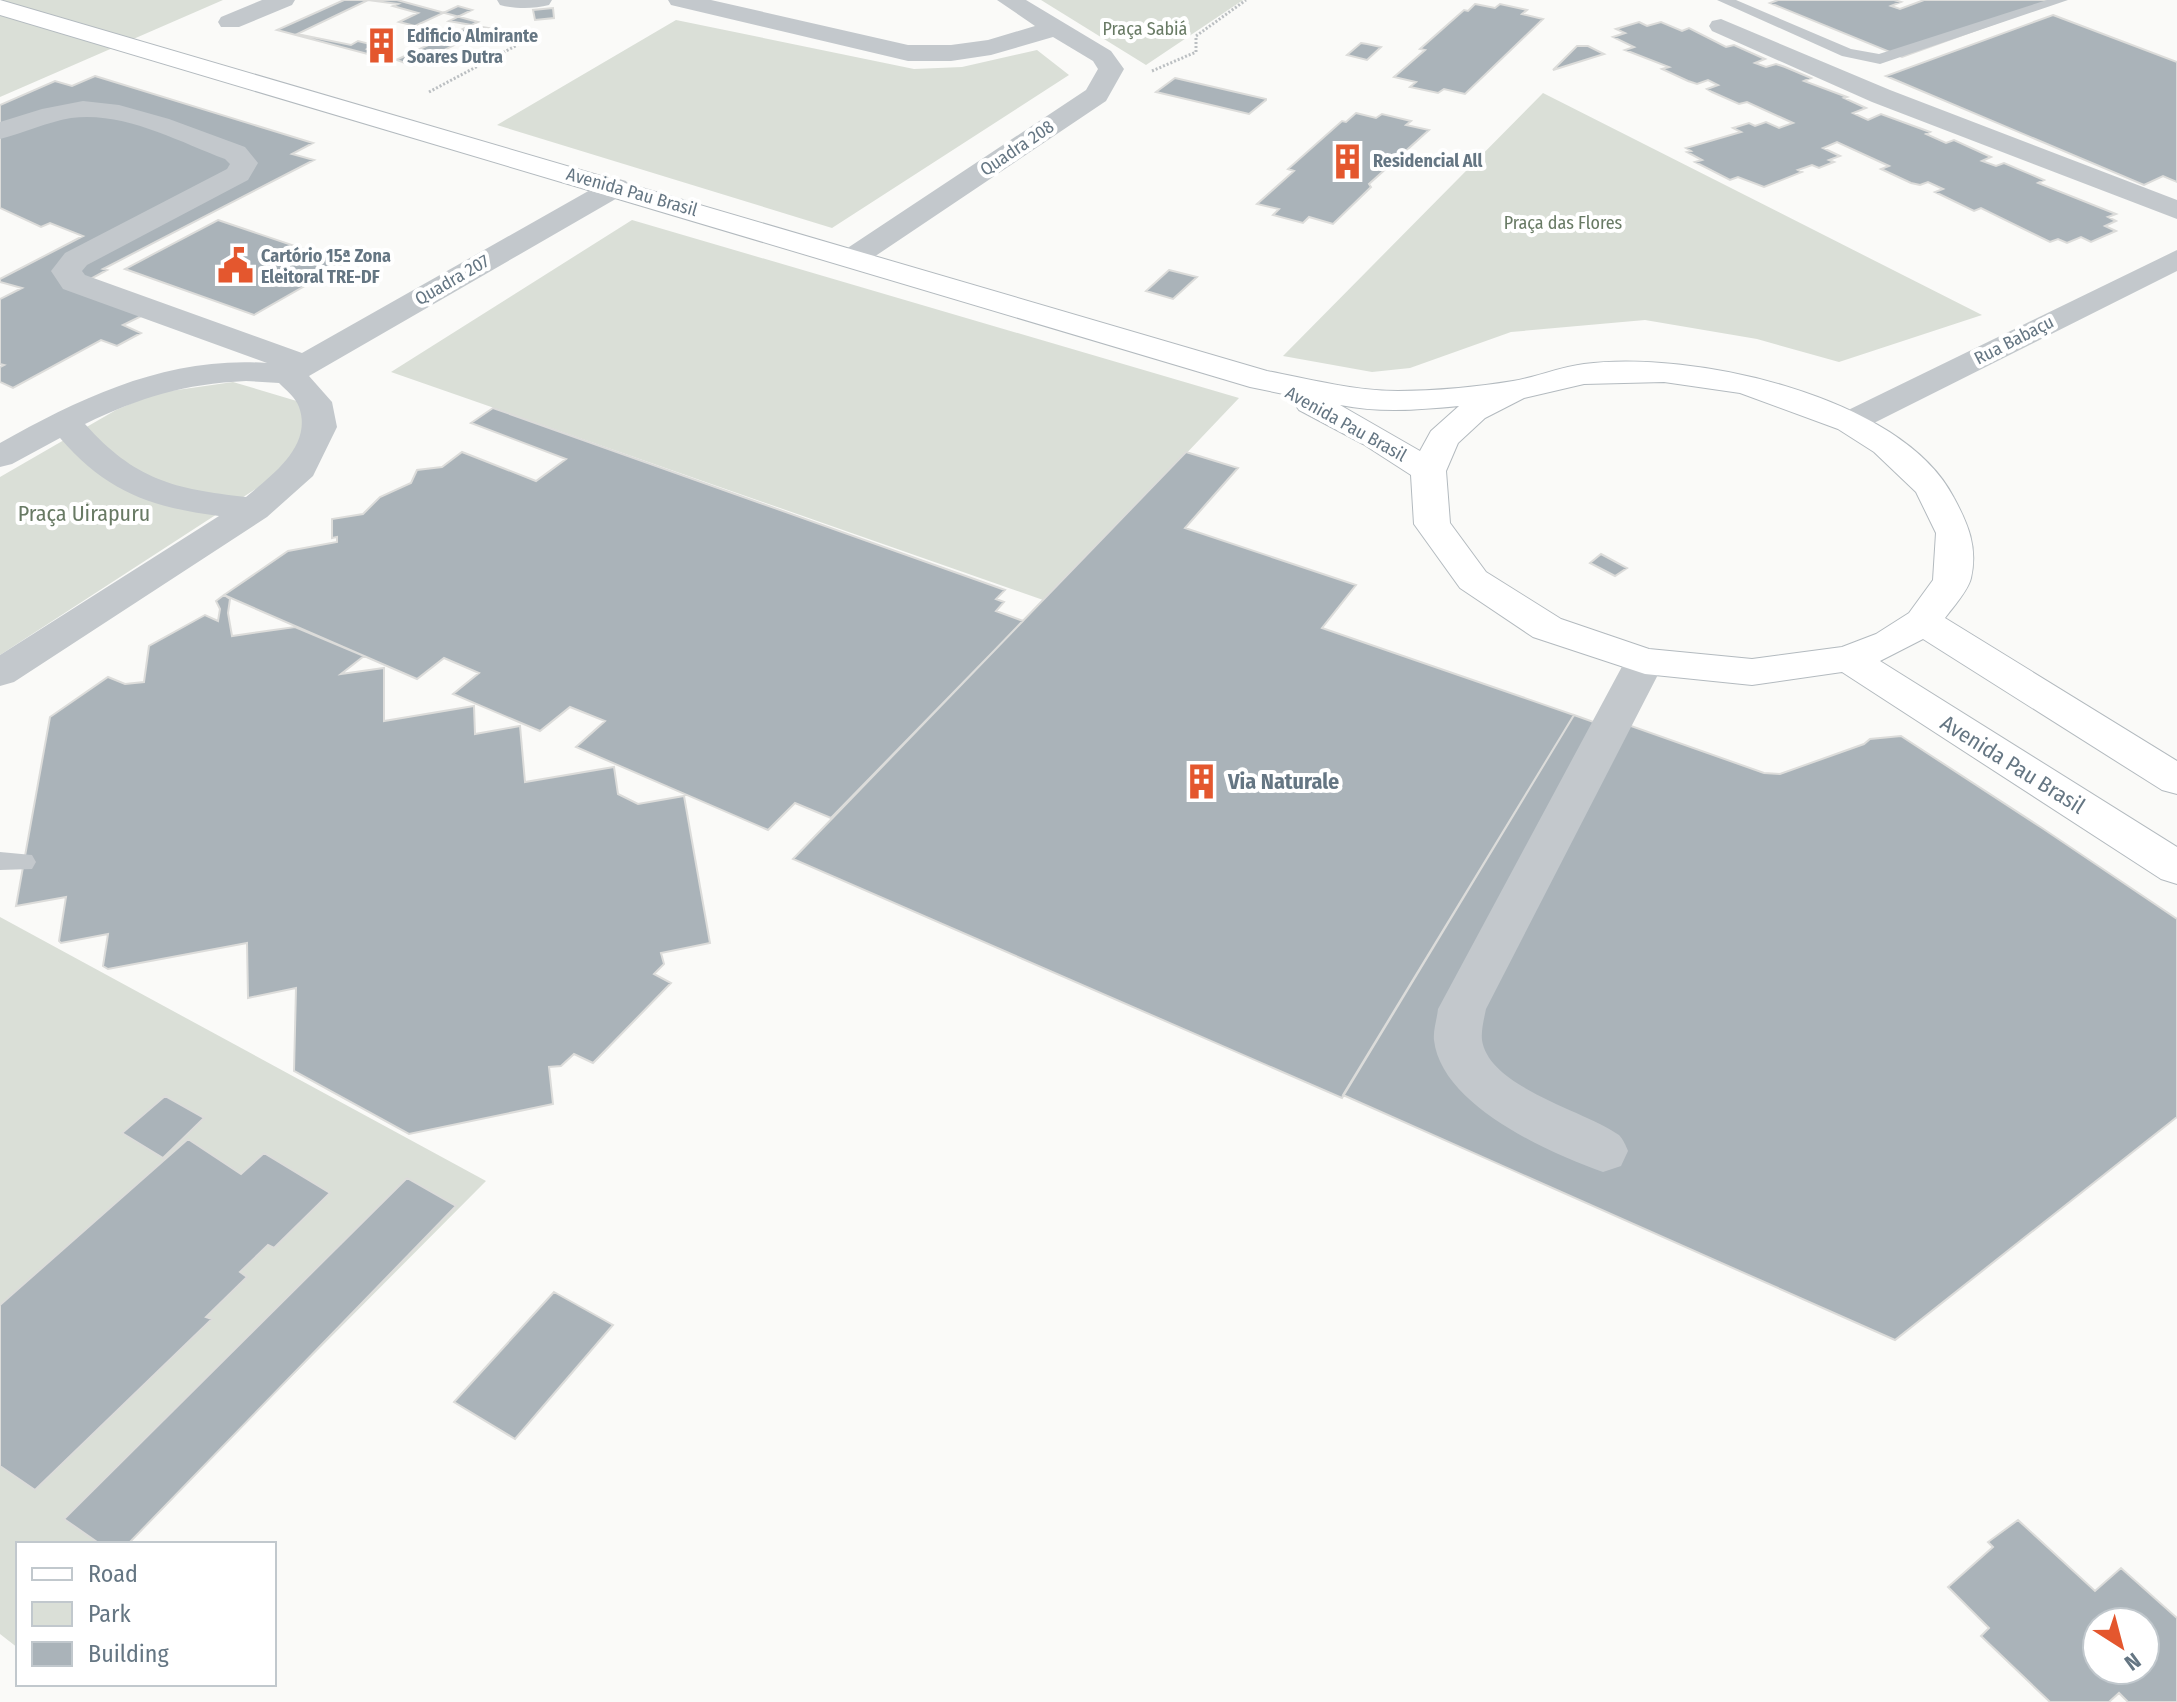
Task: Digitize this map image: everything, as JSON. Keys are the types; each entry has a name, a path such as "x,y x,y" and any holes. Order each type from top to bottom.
{"street":[{"path":"230,22 283,0"},
{"path":"509,0 540,0"},
{"path":"680,0 908,53 951,53 991,47 1056,28"},
{"path":"1009,0 1102,56 1111,69 1097,95"},
{"name":"Avenida Pau Brasil","path":"0,7 1262,380 1367,400 1401,401 1513,391"},
{"path":"1722,13 1881,96 2177,210"},
{"name":"Quadra 208","path":"854,257 1097,95"},
{"path":"0,131 47,115 84,108 115,111 235,153 244,163 238,174 76,259 66,271 74,282 297,369 315,402 320,427 301,469 254,509 0,673"},
{"name":"Quadra 207","path":"297,369 616,187"},
{"name":"Rua Babaçu","path":"1850,422 2177,259"},
{"path":"0,457 127,390 177,376 251,369 297,369"},
{"path":"1664,372 1746,384 1850,422 1886,445 1931,487 1954,533 1952,580 1923,622 1890,643 1849,659 1752,672 1645,661 1547,628 1473,580 1432,524 1428,471 1443,438 1473,411 1513,391 1584,374 1664,372"},
{"name":"Avenida Pau Brasil","path":"1262,380 1375,437 1428,471"},
{"path":"64,421 90,451 127,481 181,500 254,509"},
{"path":"1923,622 2177,780"},
{"name":"Avenida Pau Brasil","path":"1849,659 2177,868"},
{"path":"1603,1151 1495,1096 1466,1062 1458,1041 1462,1009 1645,661"}],"lane":[{"path":"1722,13 1847,53 1880,59 2061,0"}],"path":[{"path":"1097,95 1121,95 1154,69 1192,55 1196,52 1196,36 1246,0"},
{"path":"429,92 532,37"}],"green space":[{"path":"0,0 223,0 0,97"},
{"name":"Praça Sabiá","path":"1041,0 1243,0 1146,65"},
{"path":"676,20 914,69 962,67 1037,50 1069,75 832,228 497,125"},
{"name":"Praça das Flores","path":"1543,93 1982,315 1839,362 1757,339 1645,320 1511,332 1410,368 1372,372 1283,356"},
{"path":"632,220 1239,398 1046,601 391,372"},
{"name":"Praça Uirapuru","path":"233,382 300,402 315,438 271,479 0,655 0,477 116,410 156,393"},
{"path":"0,917 486,1181 127,1542 16,1542 16,1646 0,1634"}],"building":[{"name":"Edificio Almirante Soares Dutra","path":"344,0 397,0 478,22 394,61 277,30"},
{"name":"Edificio Almirante Soares Dutra","path":"368,0 398,4 393,6 418,13 399,22 415,26 458,6 472,10 449,21 488,28 413,66 367,49 374,45 358,41 351,45 297,34"},
{"path":"1778,0 1894,0 1901,2 1891,6 1900,9 1924,0 2059,0 1902,57 1770,3"},
{"name":"Residencial All","path":"1475,4 1495,8 1500,4 1527,10 1522,14 1543,19 1465,94 1444,89 1438,93 1410,87 1416,82 1394,77 1425,50 1420,49"},
{"path":"553,8 554,18 535,20 533,10"},
{"path":"2053,15 2177,62 2177,182 2163,176 2144,185 1886,76"},
{"path":"1639,22 1647,26 1661,22 1682,31 1689,28 1726,47 1734,45 1765,59 1755,63 1766,67 1776,64 1811,78 1804,81 1847,97 1844,98 1866,108 1853,113 1868,120 1881,114 1930,132 1926,134 1946,143 1954,140 1991,157 1982,161 1996,166 2004,163 2044,180 2038,183 2116,214 2108,217 2116,221 2105,226 2116,231 2091,242 2081,237 2067,243 2058,239 2050,242 1981,208 1974,211 1935,192 1943,189 1928,182 1920,185 1911,183 1881,169 1889,166 1837,142 1823,148 1840,156 1819,168 1812,165 1764,187 1738,177 1730,180 1695,162 1702,160 1687,152 1691,151 1686,148 1741,132 1733,128 1749,123 1755,126 1766,122 1779,128 1793,123 1747,102 1739,104 1712,92 1707,89 1718,85 1708,80 1697,84 1688,81 1662,69 1669,67 1625,50 1634,47 1613,37 1625,33 1616,29"},
{"path":"1361,43 1381,47 1367,60 1347,55"},
{"path":"1577,46 1588,46 1604,54 1553,70"},
{"path":"95,76 313,143 292,154 314,160 103,269 107,270 83,283 156,309 123,325 141,333 117,346 101,340 13,388 0,382 0,367 4,365 0,364 0,299 22,288 0,282 0,279 83,236 50,223 41,227 0,208 0,105 55,81 72,86"},
{"path":"1175,78 1266,100 1249,114 1156,92"},
{"name":"Residencial All","path":"1356,113 1376,118 1382,114 1411,121 1406,125 1429,130 1369,184 1371,187 1333,224 1309,217 1303,223 1273,215 1279,209 1257,204 1294,171 1288,169 1342,121 1346,122"},
{"name":"Cartório 15ª Zona Eleitoral TRE-DF","path":"218,220 345,263 254,315 125,269"},
{"path":"1169,270 1197,277 1173,299 1146,291"},
{"path":"493,408 1005,590 996,599 1004,602 996,611 1023,621 831,818 795,803 768,830 576,747 605,721 570,707 540,731 453,694 479,673 444,658 417,679 224,595 288,551 337,542 337,537 332,538 332,519 363,514 380,497 411,483 417,470 442,467 462,452 536,481 566,459 471,423"},
{"name":"Via Naturale","path":"1186,452 1238,468 1185,528 1356,585 1322,628 1574,715 1342,1098 793,859"},
{"path":"1601,554 1627,568 1615,576 1590,563"},
{"path":"224,595 230,599 228,613 232,636 295,627 364,656 341,674 384,668 384,721 474,706 475,734 520,726 525,782 614,767 618,794 638,804 684,796 710,943 661,953 664,964 654,974 671,983 593,1063 574,1054 561,1066 549,1067 553,1104 409,1134 294,1071 296,988 248,998 247,943 108,969 103,966 108,934 59,941 66,897 16,906 50,717 108,677 125,684 144,682 149,646 205,615 218,621 220,609 216,601"},
{"path":"1574,715 1613,729 1617,721 1764,773 1780,774 1864,744 1870,739 1901,736 2042,828 2177,919 2177,1117 1895,1340 1343,1095"},
{"path":"165,1096 204,1118 163,1158 122,1133"},
{"path":"188,1139 241,1174 264,1153 330,1193 274,1248 268,1245 240,1272 247,1277 206,1317 212,1319 35,1490 0,1466 0,1305"},
{"path":"407,1178 456,1206 130,1542 97,1542 64,1519"},
{"path":"554,1292 613,1325 515,1439 454,1402"},
{"path":"2018,1520 2095,1591 2121,1568 2177,1618 2177,1702 2128,1702 2119,1693 2109,1702 2050,1702 1981,1636 1989,1628 1948,1587 1993,1547 1988,1542"}],"place":[{"name":"Edificio Almirante Soares Dutra","path":"381,46"},
{"name":"Residencial All","path":"1347,161"},
{"name":"Cartório 15ª Zona Eleitoral TRE-DF","path":"235,266"},
{"name":"Via Naturale","path":"1202,781"}]}
